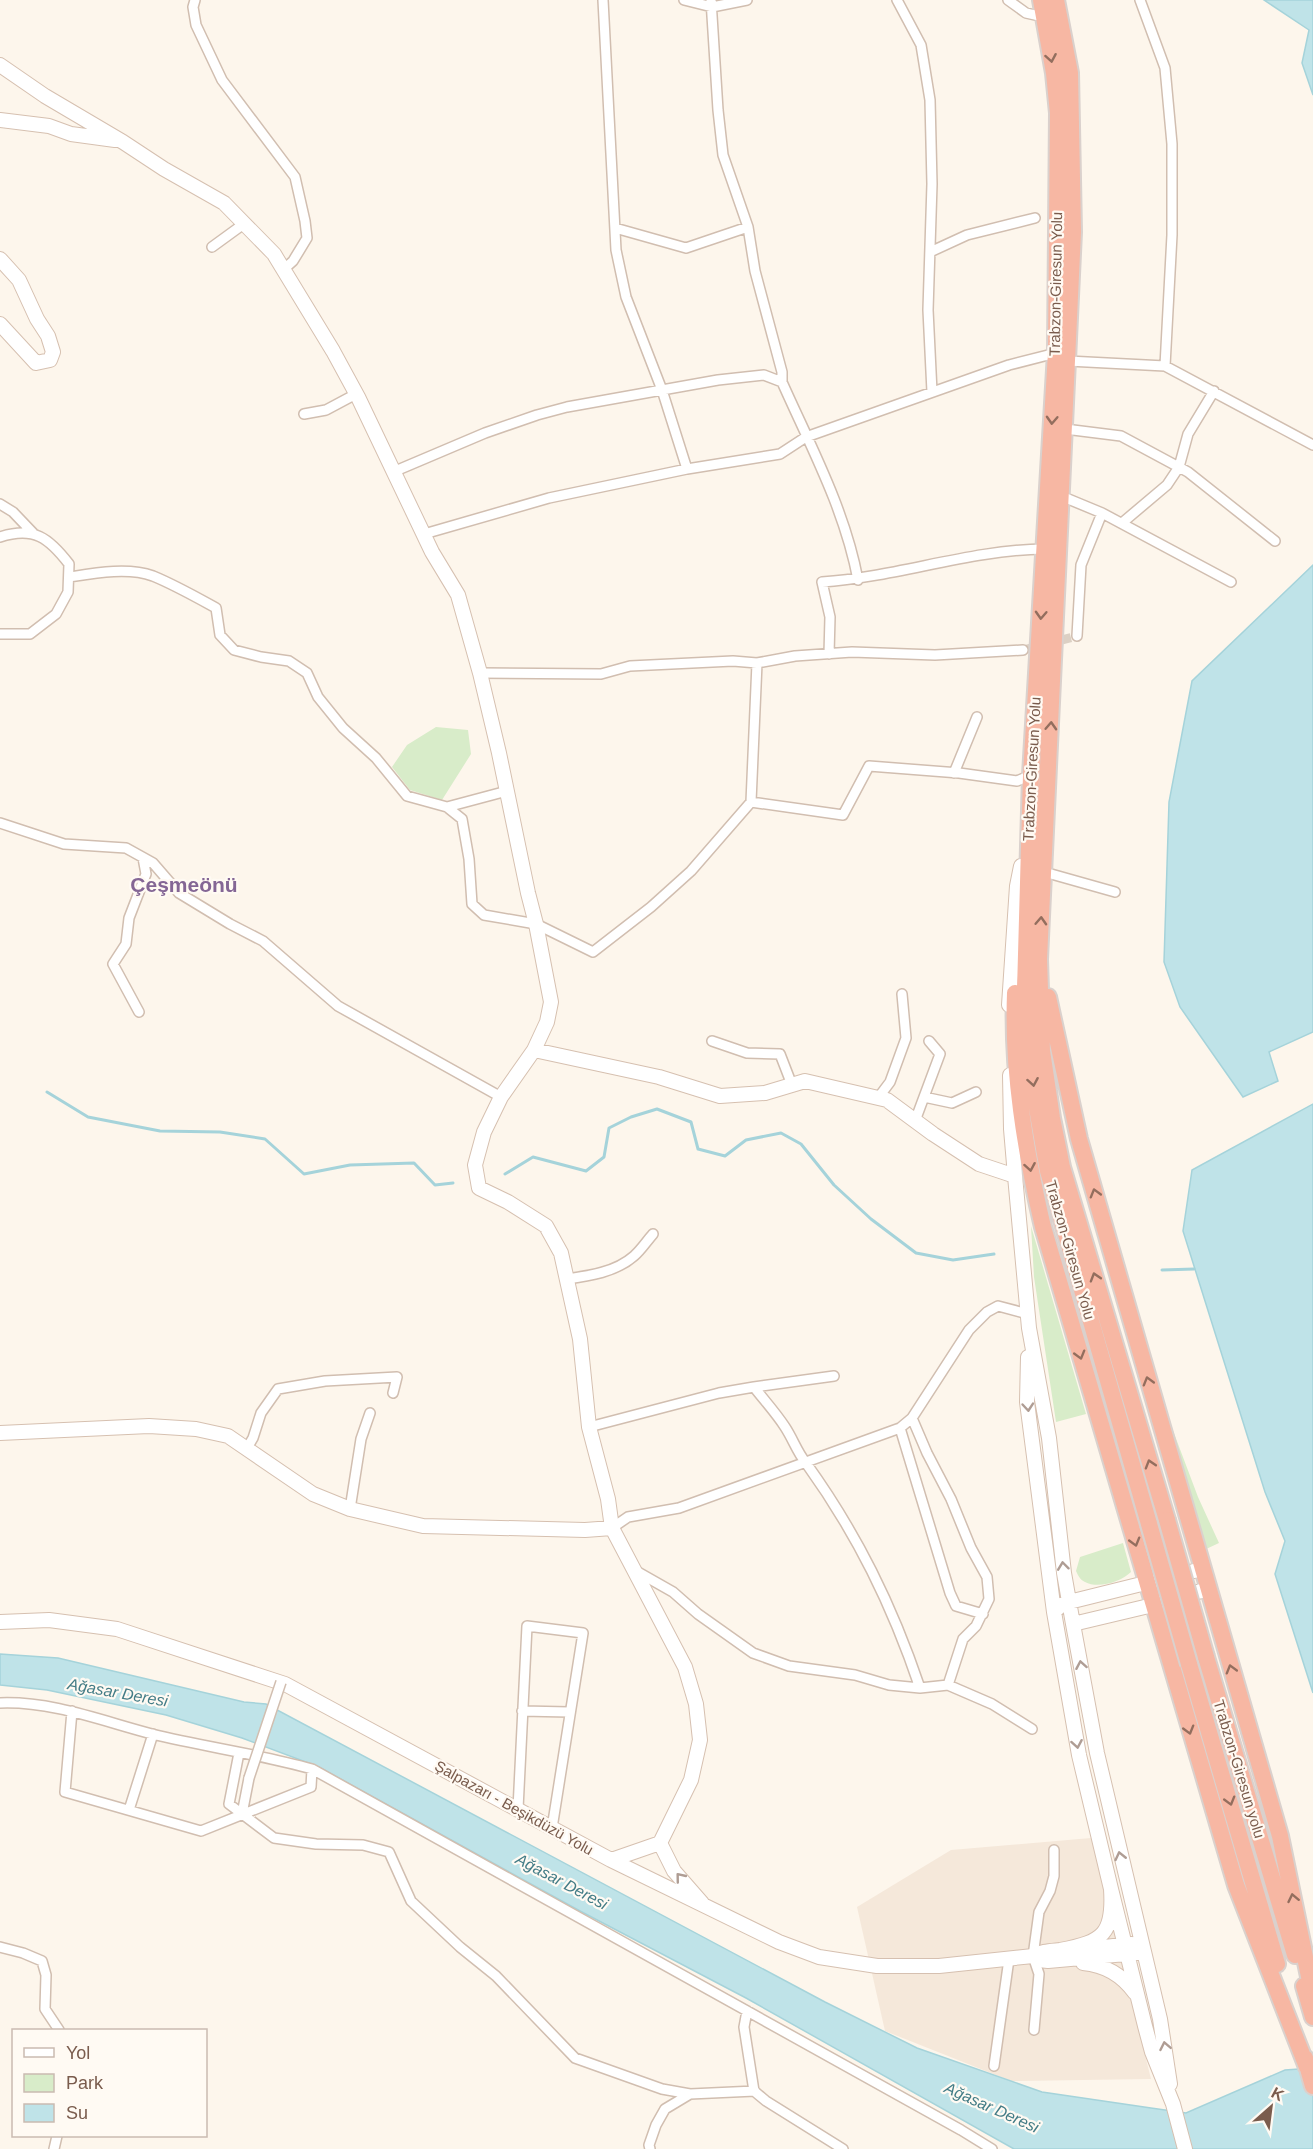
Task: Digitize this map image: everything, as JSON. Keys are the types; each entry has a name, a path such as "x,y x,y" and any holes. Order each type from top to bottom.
{"highway":[{"name":"Trabzon-Giresun Yolu","path":"1041,0 1054,73 1058,113 1065,429 1039,959 1042,1051 1062,1167 1167,1520"},
{"name":"Trabzon-Giresun Yolu","path":"1056,0 1070,73 1073,232 1044,549 1031,775 1025,979 1027,1051 1048,1171 1307,2067"},
{"path":"1031,775 1022,829 1014,1017 1020,1110 1032,1182 1043,1227 1236,1885 1313,2086"},
{"path":"1039,959 1079,1139 1280,1836 1313,1996"},
{"name":"Trabzon-Giresun yolu","path":"1167,1520 1313,2017"}],"street":[{"path":"195,0 193,7 196,25 222,80 295,177 307,238 293,261 284,269"},
{"path":"603,0 616,250 626,297 662,390 687,469"},
{"path":"684,0 712,3 747,0"},
{"path":"897,0 921,45 930,100 932,184 928,310 932,392"},
{"path":"1008,0 1026,13 1044,17"},
{"path":"1140,0 1166,68 1172,144 1172,235 1165,366"},
{"path":"712,3 723,155 747,227 754,271 782,372 782,382 833,493 853,552 858,580"},
{"path":"0,65 45,96 123,141 164,169 224,202 274,254 356,394 424,534 458,595 480,673 507,791 551,1002 547,1022 534,1050 501,1098 484,1132 475,1165 479,1188 508,1202 546,1226 561,1253 580,1339 589,1427 608,1499 612,1528 685,1667 696,1704 700,1740 691,1779 660,1843 611,1860"},
{"path":"0,120 49,126 71,134 123,141"},
{"path":"930,252 967,235 1035,218"},
{"path":"212,247 245,223"},
{"path":"615,228 686,248 747,227"},
{"path":"0,259 20,280 37,319 48,336 54,352 50,360 36,363 0,324"},
{"path":"424,534 549,498 687,469 780,454 806,436 1009,365 1062,357 1165,366 1313,445"},
{"path":"393,472 485,433 537,415 597,401 718,380 764,375 782,382"},
{"path":"1122,524 1167,485 1179,467 1188,434 1214,391"},
{"path":"304,414 326,410 356,394"},
{"path":"1065,429 1120,436 1179,467 1275,541"},
{"path":"1061,496 1102,513 1231,582"},
{"path":"0,504 13,512 33,533"},
{"path":"1077,636 1081,565 1102,513"},
{"path":"0,537 8,534 33,533 46,538 69,564 70,577 68,592 56,614 30,633 0,634"},
{"path":"829,654 830,617 822,582 858,580 988,555 1044,549"},
{"path":"70,577 99,573 135,573 152,576 216,608 220,635 234,650 289,661 307,673 318,697 343,728 376,758 408,795 447,807 462,819 469,859 472,904 484,915 536,924 594,952 651,907 691,871 751,802 757,663"},
{"path":"480,673 601,674 630,666 733,661 757,663 795,656 852,652 935,655 1023,650"},
{"path":"954,773 977,717"},
{"path":"751,802 843,815 869,766 1017,781 1031,775"},
{"path":"447,807 507,791"},
{"path":"0,823 64,844 126,848 153,863 179,893 230,924 263,940 338,1006 501,1098"},
{"path":"139,1011 113,964 126,944 129,918 137,892 146,874 143,858"},
{"path":"1021,866 1017,886 1009,1011 1011,1129 1028,1321 1049,1437 1064,1573 1096,1753 1160,2019 1173,2104 1185,2149"},
{"path":"1044,872 1115,891"},
{"path":"878,1098 890,1082 906,1038 902,994"},
{"path":"712,1041 747,1053 780,1054 792,1085"},
{"path":"915,1121 940,1054 929,1041"},
{"path":"534,1050 659,1077 720,1096 765,1093 806,1081 887,1100 979,1164 1015,1176"},
{"path":"924,1097 951,1104 976,1092"},
{"path":"566,1279 588,1276 619,1267 634,1256 653,1234"},
{"path":"1,1430 149,1426 196,1429 228,1436 313,1494 350,1509 423,1526 585,1530 612,1528 628,1517 679,1508 900,1428 912,1418 969,1330 987,1312 998,1306 1028,1321"},
{"path":"1028,1321 1027,1402 1054,1612 1079,1755 1152,2052 1173,2104"},
{"path":"589,1427 719,1393 834,1376"},
{"path":"247,1448 253,1438 261,1413 278,1389 325,1381 398,1377 393,1393"},
{"path":"754,1387 785,1426 805,1463 816,1475 856,1539 891,1610 920,1688"},
{"path":"350,1509 361,1439 370,1413"},
{"path":"912,1418 951,1499 971,1548 987,1577 989,1599 976,1626 963,1639 948,1684"},
{"path":"900,1428 950,1593 956,1606 983,1614"},
{"path":"1054,1612 1061,1605 1069,1602 1202,1569"},
{"path":"635,1571 673,1592 753,1653 789,1666 855,1675 889,1685 920,1688 948,1684 992,1704 1032,1729"},
{"path":"1073,1624 1208,1589"},
{"name":"Şalpazarı - Beşikdüzü Yolu","path":"0,1622 49,1620 117,1629 281,1682 611,1860 778,1942 819,1957 877,1966 939,1966 1033,1956"},
{"path":"518,1809 527,1626 583,1633 552,1828"},
{"path":"242,1814 249,1778 281,1682"},
{"path":"0,1703 17,1702 72,1711 153,1734 312,1769 992,2149"},
{"path":"72,1711 64,1792 201,1831 311,1787 312,1769"},
{"path":"522,1711 569,1712"},
{"path":"129,1810 153,1734"},
{"path":"239,1753 229,1804 274,1838 316,1844 363,1845 388,1852 411,1901 460,1947 496,1976 575,2058 663,2089 690,2094 755,2091"},
{"path":"660,1843 674,1871 705,1907"},
{"path":"1034,2030 1039,1974 1033,1956 1040,1912 1054,1876 1054,1850"},
{"path":"1033,1956 1040,1960 1085,1945 1103,1935 1110,1921 1112,1910 1111,1889"},
{"path":"0,1947 42,1961 46,1975 45,2009 58,2029"},
{"path":"1053,1955 1127,1950 1136,1954 1143,1949"},
{"path":"1053,1955 1099,1966 1121,1978 1129,1985 1138,1999"},
{"path":"994,2066 1009,1959"},
{"path":"747,2011 744,2027 755,2091 766,2102 843,2149"},
{"path":"650,2149 649,2145 656,2125 665,2109 690,2094"}],"shaded area":[{"path":"1091,1838 1151,2079 1011,2081 885,2031 857,1907 951,1850"}],"green space":[{"path":"436,727 468,730 471,754 442,800 410,790 392,767 407,745"},
{"path":"1031,1226 1086,1414 1056,1422 1034,1277"},
{"path":"1166,1412 1198,1497 1219,1543 1204,1550"},
{"path":"1123,1543 1131,1572 1127,1576 1103,1585 1090,1584 1080,1579 1076,1571 1080,1557"}],"water":[{"path":"1264,0 1313,0 1313,95 1302,63 1309,30"},
{"path":"1313,565 1313,1032 1269,1052 1278,1081 1243,1097 1180,1007 1164,962 1169,802 1192,681"},
{"path":"1313,1104 1313,1693 1275,1574 1285,1541 1265,1492 1183,1231 1192,1170"},
{"name":"Ağasar Deresi","path":"0,1654 58,1658 244,1702 266,1704 825,2002 917,2048 1042,2092 1186,2113 1285,2070 1313,2068 1313,2149 1014,2149 746,1998 580,1911 319,1767 242,1738 166,1715 47,1690 0,1685"}],"waterway":[{"path":"47,1092 88,1117 160,1131 220,1132 265,1139 304,1174 350,1165 414,1163 435,1185 453,1183"},
{"path":"505,1174 533,1157 586,1171 604,1157 609,1128 631,1117 657,1109 691,1122 698,1149 725,1156 746,1140 781,1133 801,1144 834,1185 871,1219 916,1253 953,1260 994,1254"},
{"path":"1162,1270 1194,1269"}],"tunnel":[{"path":"1023,650 1077,636"}],"district":[{"name":"Çeşmeönü","path":"184,885"}]}
